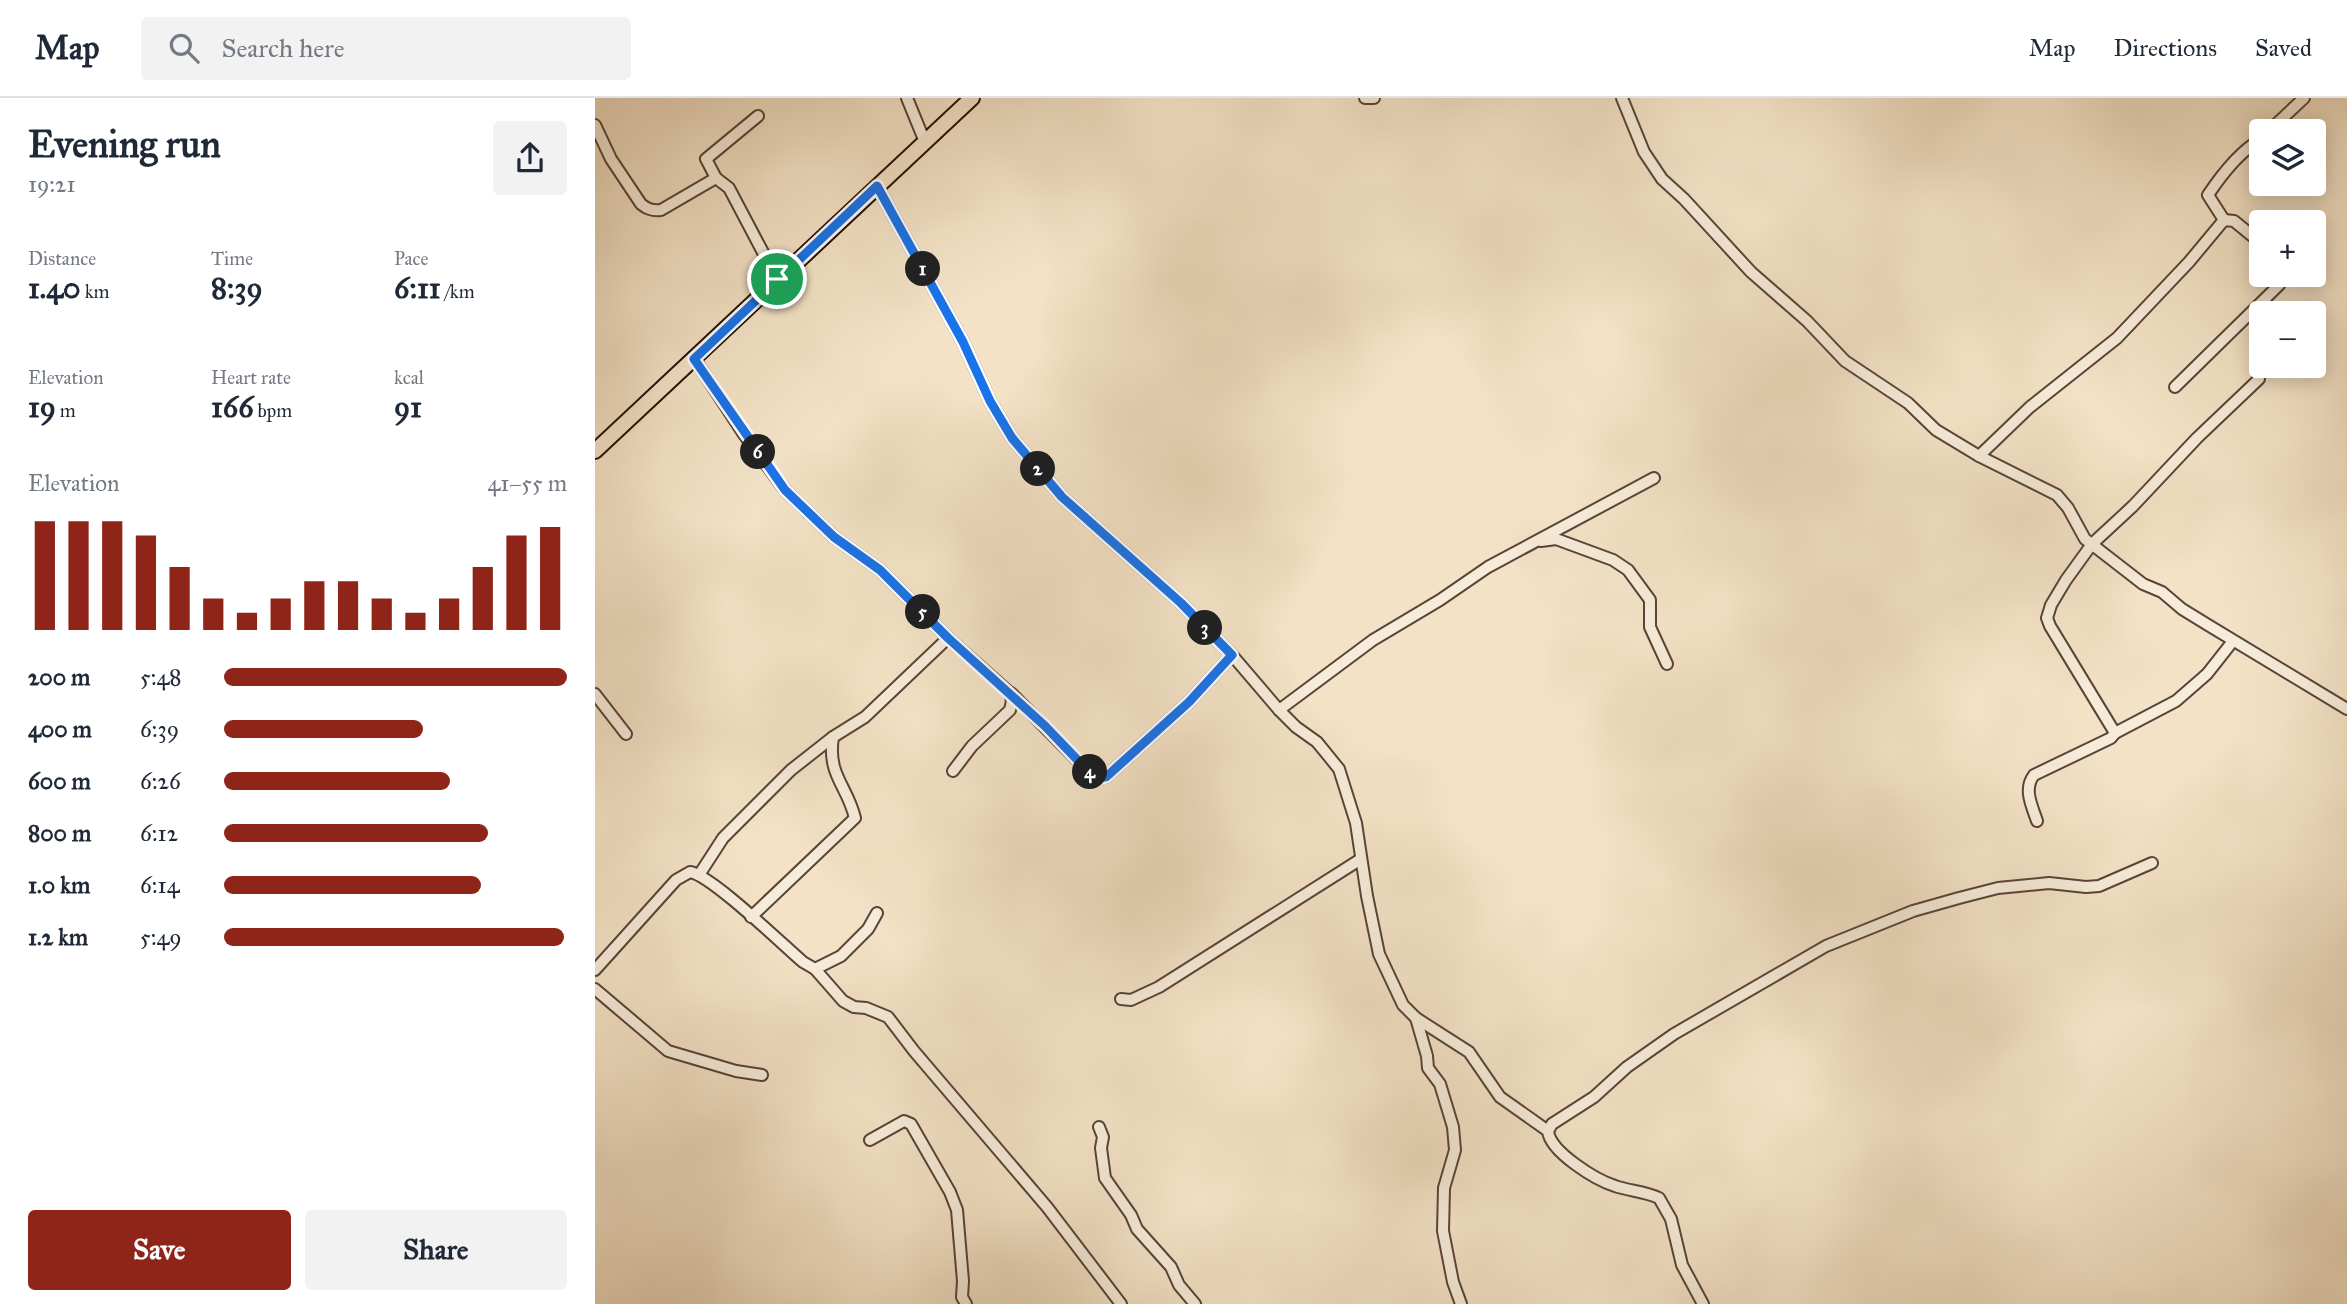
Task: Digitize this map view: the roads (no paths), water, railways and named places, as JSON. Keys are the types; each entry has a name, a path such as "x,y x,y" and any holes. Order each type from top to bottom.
{"main road":[{"path":"595,451 972,98"}],"street":[{"path":"907,98 925,142"},
{"path":"1364,98 1374,98"},
{"path":"1622,98 1627,115 1654,168 1751,272 1807,321 1845,361 1908,403 1936,430 1979,456 2061,498 2085,539 2143,584 2162,593 2233,641 2347,709"},
{"path":"2282,119 2304,98"},
{"path":"758,116 706,159 716,178 729,188 777,279"},
{"path":"595,125 611,159 646,208 660,210 716,178"},
{"path":"2249,148 2223,174 2208,195 2224,220 2234,222 2249,234"},
{"path":"877,186 963,342 990,401 1012,438 1062,497 1181,603 1232,655 1279,710 1296,727 1317,741 1339,769 1356,823 1380,954 1403,1005 1416,1018 1469,1052 1500,1097 1548,1131"},
{"path":"1979,456 2030,407 2117,338 2189,262 2224,220"},
{"path":"2175,387 2277,287"},
{"path":"694,359 785,490 834,537 880,570 1091,774 1106,777 1129,758 1189,702 1232,655"},
{"path":"2115,733 2047,618 2052,605 2092,544 2259,379"},
{"path":"1279,710 1373,640 1518,549 1654,478"},
{"path":"1518,549 1542,540 1556,539 1624,566 1646,591 1650,600 1650,627 1667,664"},
{"path":"699,875 723,838 791,770 833,737 865,717 948,638"},
{"path":"2037,821 2029,799 2029,782 2034,775 2111,738 2115,733 2176,701 2207,674 2233,641"},
{"path":"953,771 972,746 1010,710 1010,693"},
{"path":"595,695 626,734"},
{"path":"751,917 855,818 852,803 834,769 831,754 833,737"},
{"path":"1121,999 1131,1000 1159,987 1361,859"},
{"path":"1703,1304 1682,1265 1671,1219 1658,1198 1601,1181 1555,1147 1548,1137 1552,1124 1594,1097 1627,1067 1707,1013 1826,946 1913,911 1998,888 2049,883 2099,886 2152,863"},
{"path":"595,970 676,880 690,872 699,875 803,962 815,969 842,1001 888,1017 1047,1207 1121,1304"},
{"path":"815,969 841,956 868,929 877,913"},
{"path":"595,989 668,1051 736,1071 762,1075"},
{"path":"1416,1018 1428,1068 1440,1084 1454,1127 1455,1150 1443,1200 1443,1231 1453,1282 1461,1304"},
{"path":"870,1140 904,1121 911,1124 950,1192 957,1210 962,1297 965,1304"},
{"path":"1099,1127 1103,1137 1101,1148 1105,1178 1137,1228 1171,1267 1179,1285 1195,1304"}]}
